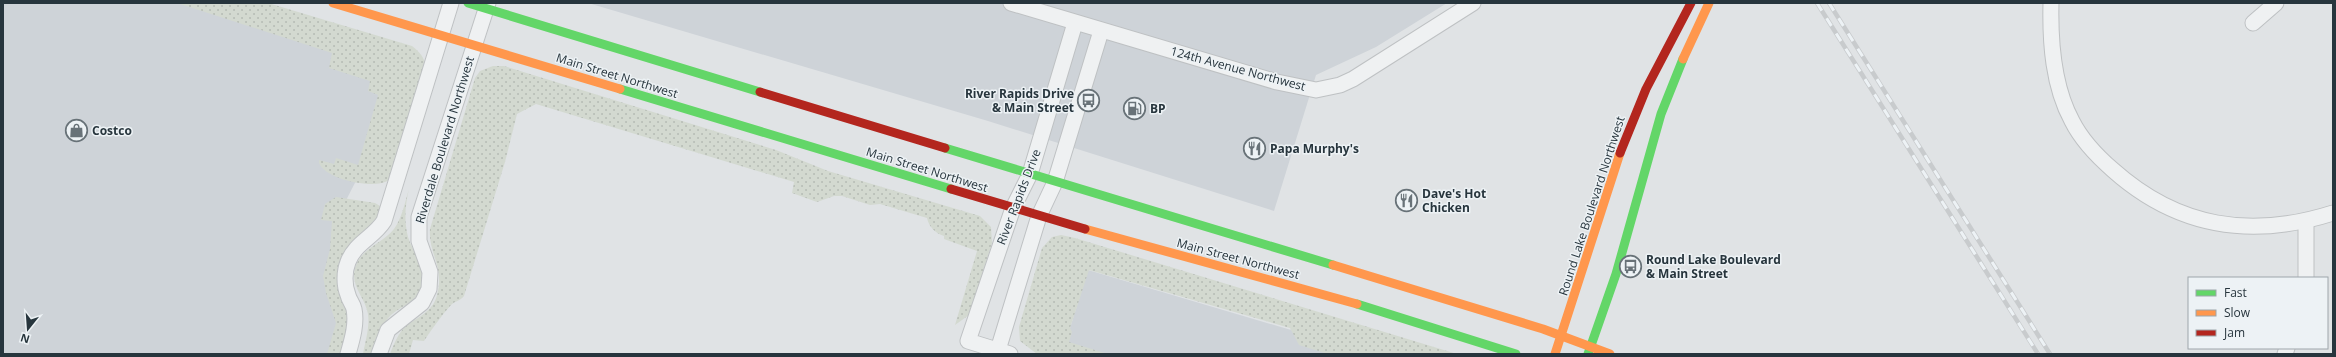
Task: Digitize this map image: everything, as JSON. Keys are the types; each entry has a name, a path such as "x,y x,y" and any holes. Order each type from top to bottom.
{"main road":[{"name":"Main Street Northwest","path":"333,3 1040,216 1339,299 1516,354"},
{"name":"Main Street Northwest","path":"468,3 487,5 1056,182 1561,334 1589,351 1610,354"},
{"name":"Round Lake Boulevard Northwest","path":"1555,354 1630,125 1666,49 1691,3"},
{"path":"1589,351 1616,274 1661,114 1673,80 1709,3"},
{"path":"1339,299 1352,313"}],"street":[{"path":"348,354 355,322 354,308 348,295 344,279 348,262 356,248 380,228 384,221 451,3"},
{"path":"1011,3 1075,23"},
{"name":"124th Avenue Northwest","path":"1075,23 1294,87 1316,90 1329,88 1353,79 1473,3"},
{"path":"2051,3 2055,73 2072,122 2100,159 2145,196 2168,208 2194,218 2222,225 2248,228 2276,227 2306,222 2333,213"},
{"path":"2253,23 2276,3"},
{"name":"Riverdale Boulevard Northwest","path":"379,354 388,330 422,303 429,289 430,272 419,241 419,217 487,5"},
{"name":"River Rapids Drive","path":"1075,23 1030,174 1014,208 968,341 1004,352 1040,216 1056,182 1101,31"},
{"path":"2306,222 2306,277"}],"shaded area":[{"path":"3,3 192,3 393,68 359,175 339,214 341,324 332,354 3,354"},
{"path":"177,3 268,3 415,48 423,58 426,67 389,180 382,183 373,184 351,182 331,174 323,169 319,163 319,160 334,164 336,158 358,165 378,95 368,91 370,81 329,68 332,53"},
{"path":"588,3 1447,3 1376,47 1316,75 1274,211 988,121"},
{"path":"493,66 504,66 776,150 828,171 980,216 991,227 992,243 969,315 955,325 977,251 944,239 944,236 931,227 927,218 880,204 870,205 842,196 834,196 817,202 792,193 794,182 536,104 517,114 505,162 464,296 451,305 424,341 413,340 409,354 390,354 403,329 423,315 435,301 439,285 439,276 431,246 430,229 475,78 480,71"},
{"path":"409,189 406,207 406,225 410,243 423,273 422,286 420,292 413,300 390,316 383,324 371,354 363,354 368,329 368,314 354,280 355,268 362,256 384,239 397,225"},
{"path":"336,197 375,203 380,206 381,212 371,227 353,241 344,254 350,321 342,354 327,354 336,323 326,293 323,276 330,249 332,221 321,220 325,204"},
{"path":"1061,235 1457,354 1328,354 1299,345 1290,328 1089,270 1070,328 1072,332 1069,342 1108,354 1037,354 1020,341 1019,327 1042,248 1052,237"},
{"path":"1088,270 1372,354 1058,354 1067,338"}],"railway":[{"path":"1817,3 2038,354"},
{"path":"1829,3 2050,354"}],"traffic: fast":[{"path":"468,3 760,92"},
{"path":"1588,354 1616,274 1661,114 1683,59"},
{"path":"620,89 951,189"},
{"path":"945,148 1333,265"},
{"path":"1357,304 1516,354"}],"traffic: slow":[{"path":"333,3 620,89"},
{"path":"1683,59 1709,3"},
{"path":"1555,354 1620,153"},
{"path":"1085,229 1357,304"},
{"path":"1333,265 1543,329 1610,354"}],"traffic: jam":[{"path":"1620,153 1646,89 1691,3"},
{"path":"760,92 945,148"},
{"path":"951,189 1085,229"}],"place":[{"name":"River Rapids Drive & Main Street","path":"1089,101"},
{"name":"BP","path":"1135,109"},
{"name":"Costco","path":"76,131"},
{"name":"Papa Murphy's","path":"1254,149"},
{"name":"Dave's Hot Chicken","path":"1406,201"},
{"name":"Round Lake Boulevard & Main Street","path":"1630,267"}]}
